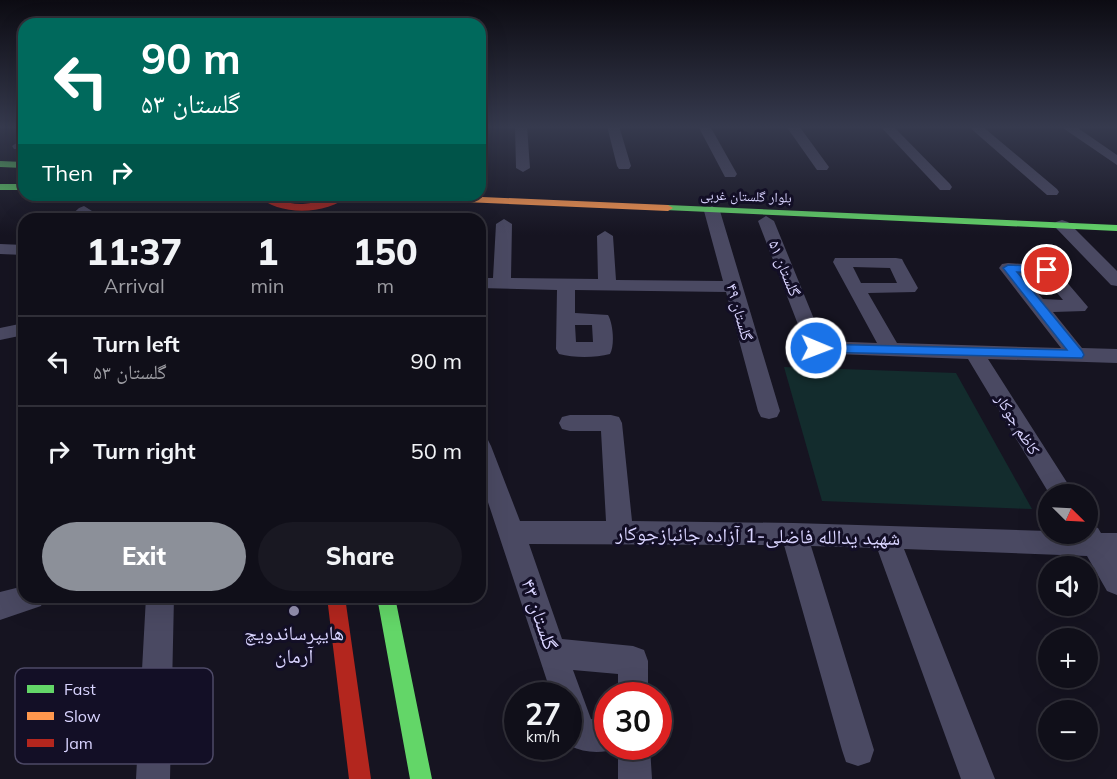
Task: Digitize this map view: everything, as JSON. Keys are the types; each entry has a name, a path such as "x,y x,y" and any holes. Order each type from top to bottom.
{"main road":[{"path":"0,164 18,165"},
{"path":"0,187 18,188"},
{"name":"بلوار گلستان غربی","path":"486,200 1117,228"},
{"path":"275,201 299,207 328,202 325,213"},
{"path":"337,603 360,779"},
{"path":"388,603 421,779"}],"street":[{"path":"523,162 523,168"},
{"path":"724,162 730,174"},
{"path":"819,162 822,167"},
{"path":"921,162 945,187"},
{"path":"1017,162 1052,192"},
{"name":"گلستان ۴۹","path":"712,211 769,411"},
{"name":"گلستان ۵۱","path":"766,220 816,348 891,350"},
{"path":"502,283 504,224"},
{"path":"1062,225 1117,281"},
{"path":"605,236 607,283"},
{"path":"0,249 18,250"},
{"path":"854,288 909,288 896,263 841,262 854,288 891,350 1117,356"},
{"path":"1037,305 1079,307 1047,270 1008,268 1037,305 1077,355"},
{"path":"486,283 732,286"},
{"path":"566,283 566,349 603,349 601,319 567,319"},
{"path":"0,334 18,330"},
{"name":"کاظم جوکار","path":"974,353 1056,484"},
{"path":"570,423 611,423 620,532"},
{"path":"486,462 512,532"},
{"name":"شهید یدالله فاضلی-1 آزاده جانبازجوکار","path":"512,532 794,534 1100,541"},
{"name":"گلستان ۴۳","path":"512,532 563,682"},
{"path":"794,534 858,750"},
{"path":"886,537 978,779"},
{"path":"1100,541 1117,582"},
{"path":"0,606 18,601"},
{"path":"157,668 160,603"},
{"path":"553,653 633,661 633,682"},
{"name":"گلستان ۴۳","path":"582,718 594,736"},
{"path":"634,760 635,779"},
{"path":"153,779 154,764"}],"green space":[{"path":"784,367 956,373 1032,509 822,501"}],"traffic: fast":[{"path":"0,164 18,165"},
{"path":"0,187 18,187"},
{"path":"668,208 1117,228"},
{"path":"387,603 421,779"}],"traffic: slow":[{"path":"486,200 668,208"}],"traffic: jam":[{"path":"272,201 292,207 314,206 332,201"},
{"path":"337,603 360,779"}],"place":[{"name":"هایپرساندویچ آرمان","path":"294,611"}],"route":[{"path":"816,348 1077,355 1008,268 1047,270"}]}
